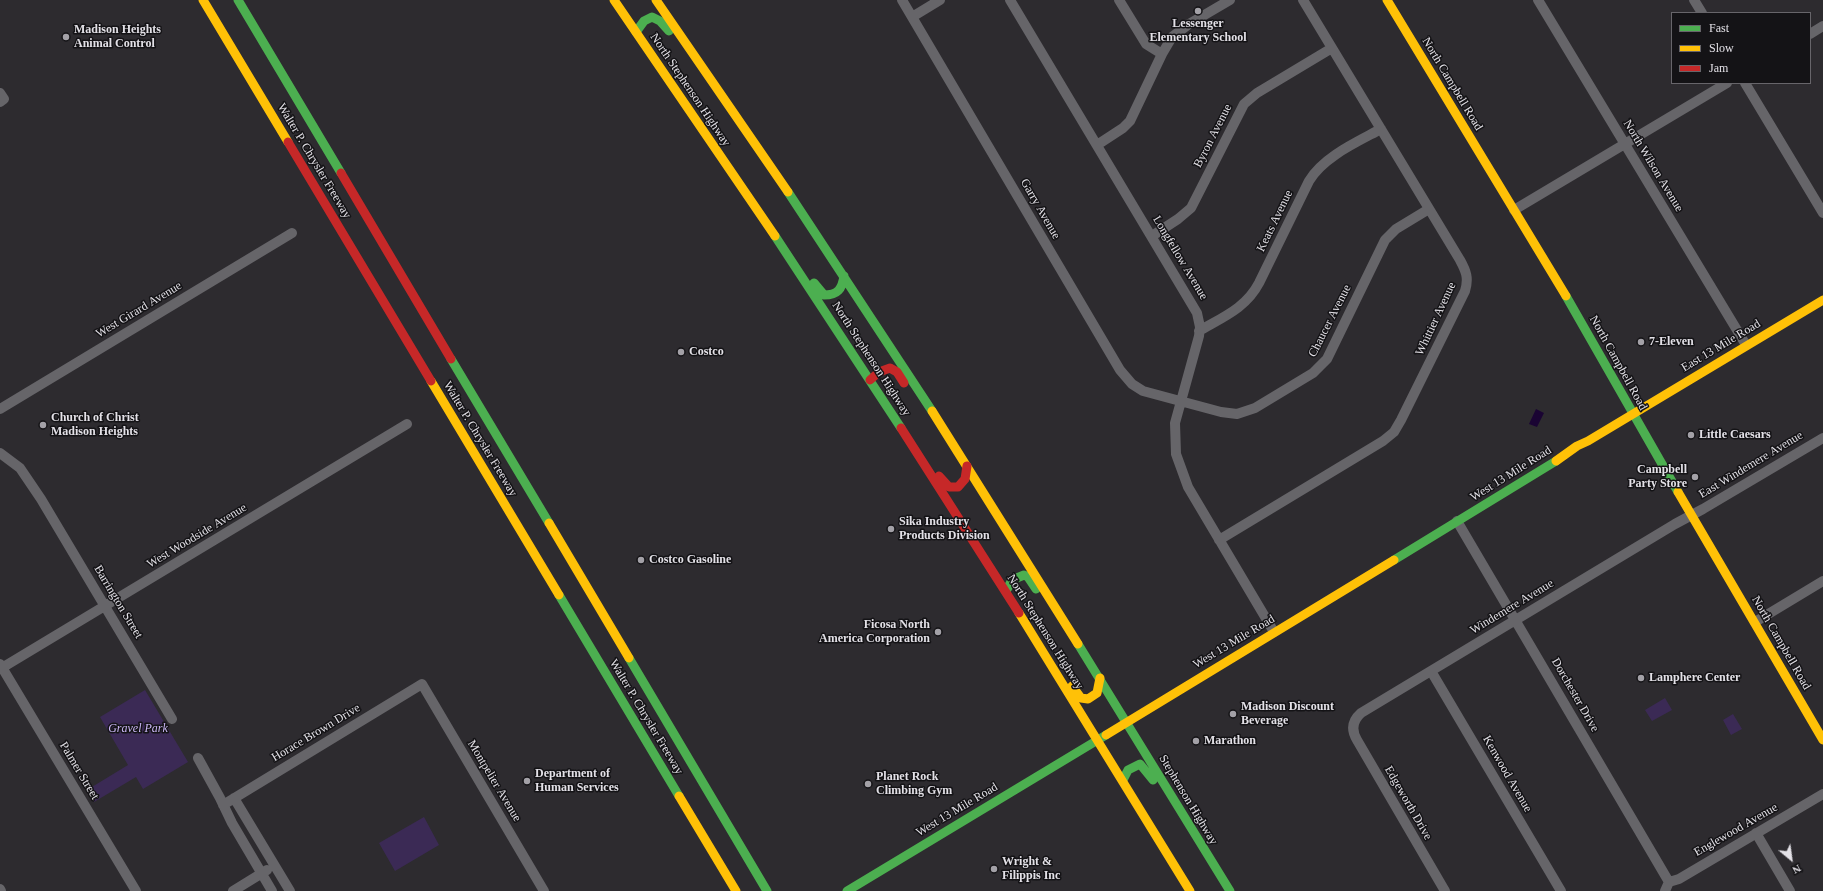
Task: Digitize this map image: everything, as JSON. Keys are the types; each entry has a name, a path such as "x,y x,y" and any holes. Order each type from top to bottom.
{"main road":[{"name":"Walter P. Chrysler Freeway","path":"203,0 736,891"},
{"name":"Walter P. Chrysler Freeway","path":"238,0 767,891"},
{"name":"North Stephenson Highway","path":"614,0 760,214 870,380 1006,591 1097,739"},
{"name":"North Stephenson Highway","path":"656,0 844,276 967,466 1126,721"},
{"name":"North Campbell Road","path":"1387,0 1588,333 1691,515 1755,622 1820,726 1823,740"},
{"path":"636,32 646,20 653,17 661,20 710,92 730,109"},
{"path":"760,214 778,228 820,292 824,295 831,296 838,292 842,287 844,276"},
{"name":"East 13 Mile Road","path":"1632,413 1823,300"},
{"path":"870,380 883,370 890,368 894,370 912,395 923,398"},
{"name":"West 13 Mile Road","path":"847,891 1457,522 1632,413"},
{"path":"919,457 933,467 946,485 952,488 960,486 965,482 967,466"},
{"path":"1006,591 1008,584 1016,577 1024,575 1028,577 1071,644 1083,652"},
{"path":"1019,612 1040,633 1081,698 1088,699 1097,693 1100,678"},
{"name":"Stephenson Highway","path":"1126,721 1230,891"},
{"path":"1097,739 1190,891"},
{"path":"1123,780 1128,769 1140,764 1144,767 1192,843 1207,854"},
{"path":"1172,860 1189,878 1196,891"}],"street":[{"name":"Garry Avenue","path":"902,0 1120,370 1132,384 1144,391 1181,401"},
{"path":"912,17 940,0"},
{"name":"Longfellow Avenue","path":"1010,0 1198,313 1199,331 1175,423 1175,440 1179,466 1188,487 1218,540 1274,632"},
{"path":"1119,0 1146,44 1162,54"},
{"path":"1097,145 1123,128 1130,121 1162,54 1168,43 1176,34 1230,0"},
{"name":"Whittier Avenue","path":"1218,540 1383,441 1398,426 1465,291 1467,284 1467,274 1464,268 1303,0"},
{"name":"North Wilson Avenue","path":"1538,0 1746,345"},
{"path":"1694,0 1701,12"},
{"path":"1811,33 1823,26"},
{"name":"Byron Avenue","path":"1152,236 1178,220 1191,208 1237,115 1248,100 1332,48"},
{"path":"1514,210 1725,84"},
{"path":"1745,84 1823,213"},
{"path":"0,93 4,100 0,102"},
{"name":"Keats Avenue","path":"1199,331 1242,306 1250,298 1316,170 1325,162 1380,129"},
{"name":"Chaucer Avenue","path":"1181,401 1227,413 1244,413 1262,404 1316,371 1327,359 1385,240 1396,229 1429,209"},
{"name":"West Girard Avenue","path":"0,409 292,233"},
{"name":"West Woodside Avenue","path":"1,667 407,424"},
{"name":"East Windemere Avenue","path":"1691,515 1823,438"},
{"name":"Barrington Street","path":"0,453 20,468 41,499 172,719"},
{"name":"Windemere Avenue","path":"1353,726 1354,721 1361,713 1691,515"},
{"name":"Dorchester Drive","path":"1457,522 1516,620 1667,887"},
{"path":"1755,622 1823,581"},
{"name":"Palmer Street","path":"1,667 136,891"},
{"name":"Kenwood Avenue","path":"1431,671 1561,891"},
{"name":"Horace Brown Drive","path":"223,805 422,684"},
{"name":"Montpelier Avenue","path":"422,684 544,891"},
{"name":"Edgeworth Drive","path":"1353,726 1356,740 1445,891"},
{"path":"198,758 232,823 272,891"},
{"name":"Englewood Avenue","path":"1667,887 1679,878 1823,794"},
{"path":"234,798 290,891"},
{"path":"1756,833 1790,891"},
{"path":"233,891 275,866"}],"green space":[{"name":"Gravel Park","path":"145,690 188,762 143,789 136,777 94,802 87,790 128,765 100,717"},
{"path":"1665,698 1672,710 1652,721 1645,710"},
{"path":"1733,714 1742,729 1731,735 1723,720"},
{"path":"424,817 439,845 395,871 379,843"}],"shaded area":[{"path":"1536,409 1544,413 1537,427 1529,424"}],"traffic: fast":[{"path":"238,0 341,173"},
{"path":"636,32 644,21 652,17 660,21 669,31"},
{"path":"788,192 932,411"},
{"path":"775,236 901,428"},
{"path":"814,283 824,295 829,295 833,294 840,288 844,276"},
{"path":"1566,296 1678,492"},
{"path":"451,359 549,523"},
{"path":"1394,560 1556,461"},
{"path":"1006,591 1012,580 1024,575 1028,577 1036,589"},
{"path":"559,595 679,796"},
{"path":"1078,644 1230,891"},
{"path":"629,658 767,891"},
{"path":"847,891 1106,735"},
{"path":"1123,780 1128,770 1140,764 1153,780"}],"traffic: slow":[{"path":"203,0 288,142"},
{"path":"614,0 775,236"},
{"path":"656,0 788,192"},
{"path":"1387,0 1566,296"},
{"path":"1556,461 1577,446 1588,441 1823,300"},
{"path":"431,381 559,595"},
{"path":"932,411 1078,644"},
{"path":"1678,492 1823,740"},
{"path":"549,523 629,658"},
{"path":"1106,735 1394,560"},
{"path":"1019,613 1190,891"},
{"path":"1072,686 1081,698 1088,699 1097,693 1100,678"},
{"path":"679,796 736,891"}],"traffic: jam":[{"path":"288,142 431,381"},
{"path":"341,173 451,359"},
{"path":"870,380 879,372 890,368 897,372 904,383"},
{"path":"901,428 1019,613"},
{"path":"939,476 949,487 958,487 965,479 967,466"}],"place":[{"name":"Lessenger Elementary School","path":"1198,11"},
{"name":"Madison Heights Animal Control","path":"66,37"},
{"name":"7-Eleven","path":"1641,342"},
{"name":"Costco","path":"681,352"},
{"name":"Church of Christ Madison Heights","path":"43,425"},
{"name":"Little Caesars","path":"1691,435"},
{"name":"Campbell Party Store","path":"1695,477"},
{"name":"Sika Industry Products Division","path":"891,529"},
{"name":"Costco Gasoline","path":"641,560"},
{"name":"Ficosa North America Corporation","path":"938,632"},
{"name":"Lamphere Center","path":"1641,678"},
{"name":"Madison Discount Beverage","path":"1233,714"},
{"name":"Marathon","path":"1196,741"},
{"name":"Department of Human Services","path":"527,781"},
{"name":"Planet Rock Climbing Gym","path":"868,784"},
{"name":"Wright & Filippis Inc","path":"994,869"}]}
